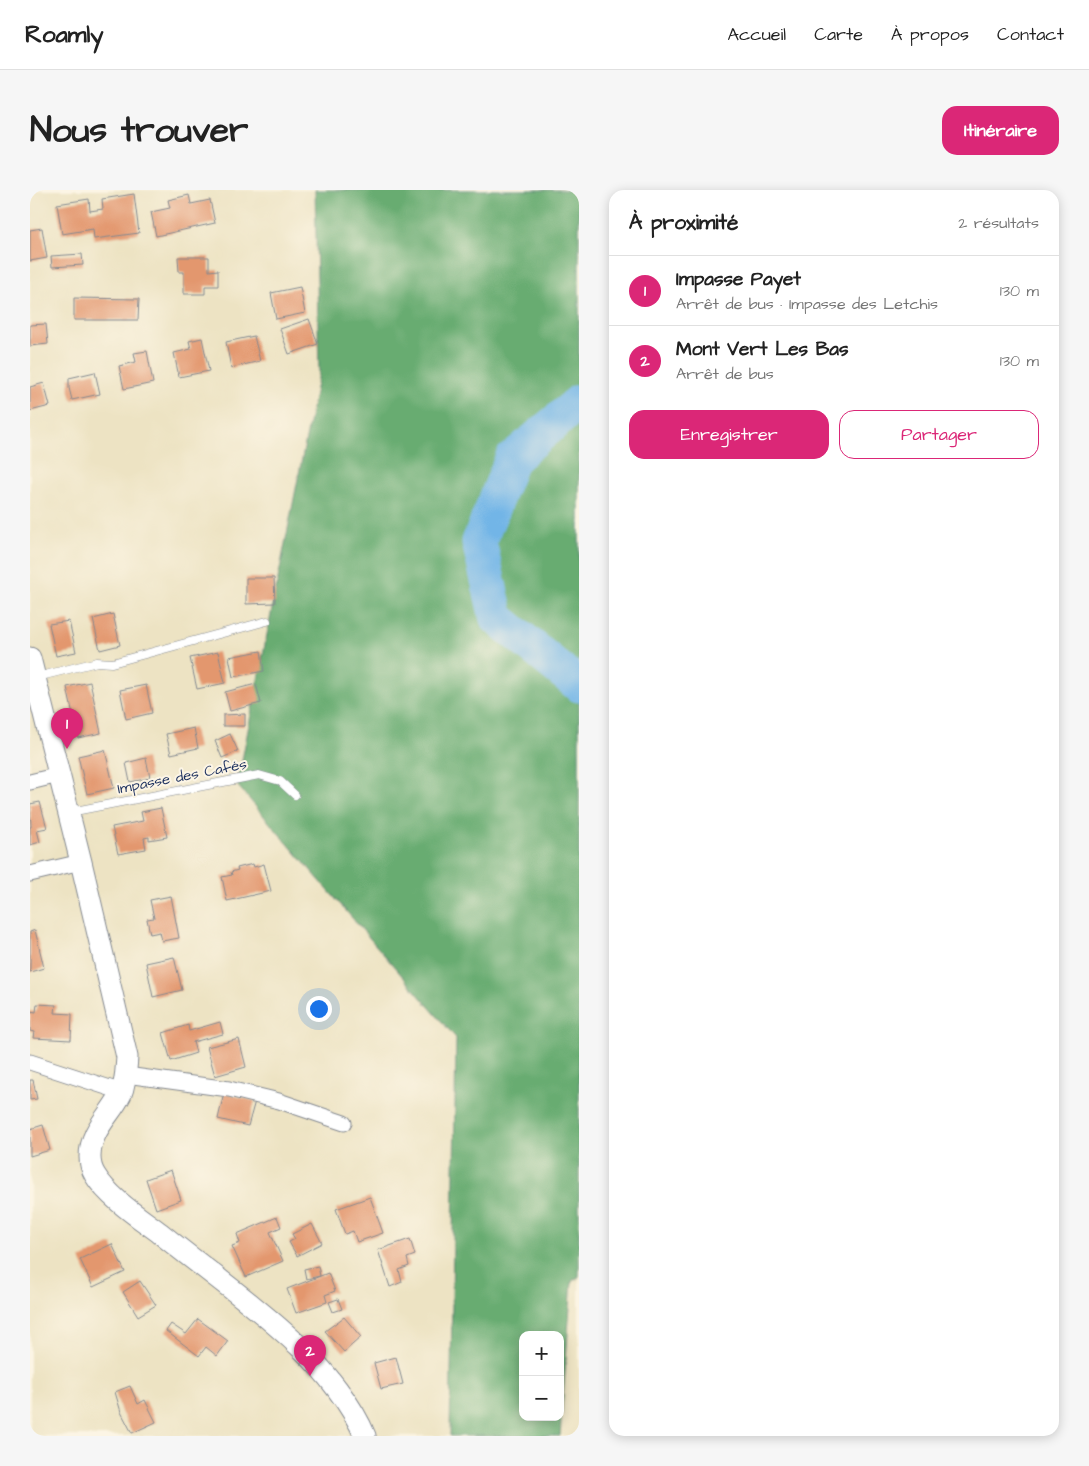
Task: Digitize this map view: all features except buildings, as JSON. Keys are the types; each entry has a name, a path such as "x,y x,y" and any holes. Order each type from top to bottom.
{"main road":[{"path":"32,668 69,812 127,1057 124,1084 113,1108 102,1121 93,1141 90,1157 92,1168 96,1176 118,1201 301,1348 323,1372 348,1406 365,1436"}],"street":[{"path":"30,782 59,775"},
{"path":"30,874 81,862"},
{"path":"30,1062 124,1084 229,1089 279,1101 344,1123"}],"lane":[{"path":"32,668 97,662 112,663 267,620"},
{"name":"Impasse des Cafés","path":"69,812 259,775 280,781 296,795"}],"green space":[{"path":"315,190 579,190 579,1277 572,1281 564,1384 564,1331 519,1331 519,1421 561,1421 560,1436 450,1436 456,1038 237,785 319,373"}],"waterway":[{"path":"579,402 512,459 479,542 497,618 579,685"}],"place":[{"name":"Impasse Payet","path":"67,749"},
{"name":"Mont Vert Les Bas","path":"310,1376"}]}
